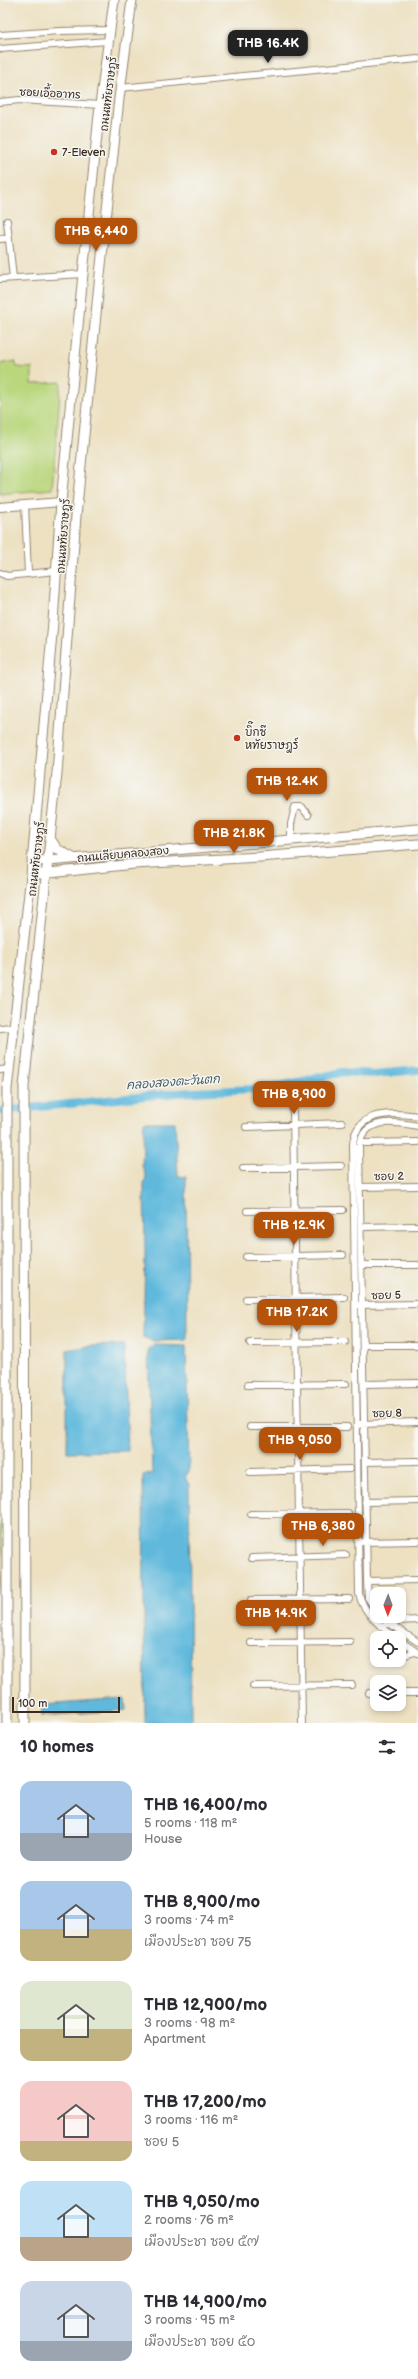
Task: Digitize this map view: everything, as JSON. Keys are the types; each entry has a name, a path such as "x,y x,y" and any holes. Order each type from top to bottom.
{"main road":[{"name":"ถนนหทัยราษฎร์","path":"7,1723 4,1179 7,1089 4,1069 14,1027 31,875 53,622 61,502 100,105 114,0"},
{"name":"ถนนหทัยราษฎร์","path":"25,1723 24,1087 44,888 51,840 68,646 77,502 120,88 132,0"},
{"path":"61,502 77,502"},
{"name":"ถนนเลียบคลองสอง","path":"32,860 48,861 418,829"},
{"path":"396,831 398,846"},
{"path":"51,840 57,849 73,858"},
{"name":"ถนนเลียบคลองสอง","path":"31,875 418,844"},
{"path":"44,888 56,877 67,871"}],"street":[{"path":"0,35 60,31 110,30"},
{"path":"0,49 108,41"},
{"path":"120,88 418,59"},
{"name":"ซอยเอื้ออาทร","path":"0,102 20,100 100,105"},
{"path":"7,221 13,278"},
{"path":"0,239 9,238"},
{"path":"0,278 83,274"},
{"path":"0,506 61,502"},
{"path":"25,505 28,574"},
{"path":"0,574 7,576 56,571"},
{"path":"291,840 291,824 294,807 302,807 308,815"},
{"path":"0,1028 14,1027"},
{"path":"294,1109 302,1723"},
{"path":"386,1631 381,1628 364,1608 361,1601 358,1542 354,1136 363,1123 377,1115 418,1116"},
{"path":"370,1601 368,1598 367,1581 365,1502 360,1142 366,1132 374,1125 386,1122 418,1126"},
{"path":"246,1127 342,1123"},
{"path":"365,1143 418,1142"},
{"path":"244,1168 341,1166"},
{"name":"ซอย 2","path":"360,1187 418,1186"},
{"path":"246,1211 343,1210"},
{"path":"361,1227 418,1226"},
{"path":"246,1257 343,1255"},
{"path":"361,1265 418,1265"},
{"path":"246,1299 344,1297"},
{"name":"ซอย 5","path":"355,1305 418,1304"},
{"path":"250,1343 345,1342"},
{"path":"363,1345 418,1345"},
{"path":"364,1384 418,1383"},
{"path":"248,1385 346,1384"},
{"name":"ซอย 8","path":"357,1424 418,1422"},
{"path":"250,1427 347,1427"},
{"path":"365,1462 418,1461"},
{"path":"250,1472 350,1469"},
{"path":"365,1502 418,1501"},
{"path":"252,1514 348,1513"},
{"path":"358,1542 418,1541"},
{"path":"252,1558 346,1555"},
{"path":"367,1581 418,1580"},
{"path":"251,1600 349,1599"},
{"path":"406,1621 418,1620"},
{"path":"381,1628 386,1623"},
{"path":"389,1623 418,1642"},
{"path":"251,1643 350,1642"},
{"path":"406,1645 416,1652"},
{"path":"406,1655 416,1652"},
{"path":"254,1686 352,1685"},
{"path":"406,1693 418,1693"}],"green space":[{"path":"15,361 17,367 32,368 32,384 61,382 52,489 0,494 0,364"},
{"path":"0,1524 2,1524 2,1608 0,1609"}],"water":[{"path":"144,1122 175,1122 178,1176 186,1177 187,1340 152,1341 143,1337 145,1259 144,1184 146,1177 142,1165"},
{"path":"124,1345 128,1451 67,1452 67,1350 90,1346"},
{"path":"154,1345 186,1346 189,1471 185,1477 189,1485 191,1723 145,1723 143,1475 152,1474 148,1350"},
{"path":"125,1699 126,1710 42,1716 42,1705"}],"waterway":[{"name":"คลองสองตะวันตก","path":"0,1111 176,1093 271,1088 343,1072 374,1074 418,1070"}],"place":[{"name":"7-Eleven","path":"54,152"},
{"name":"บิ๊กซี หทัยราษฎร์","path":"237,738"}]}
